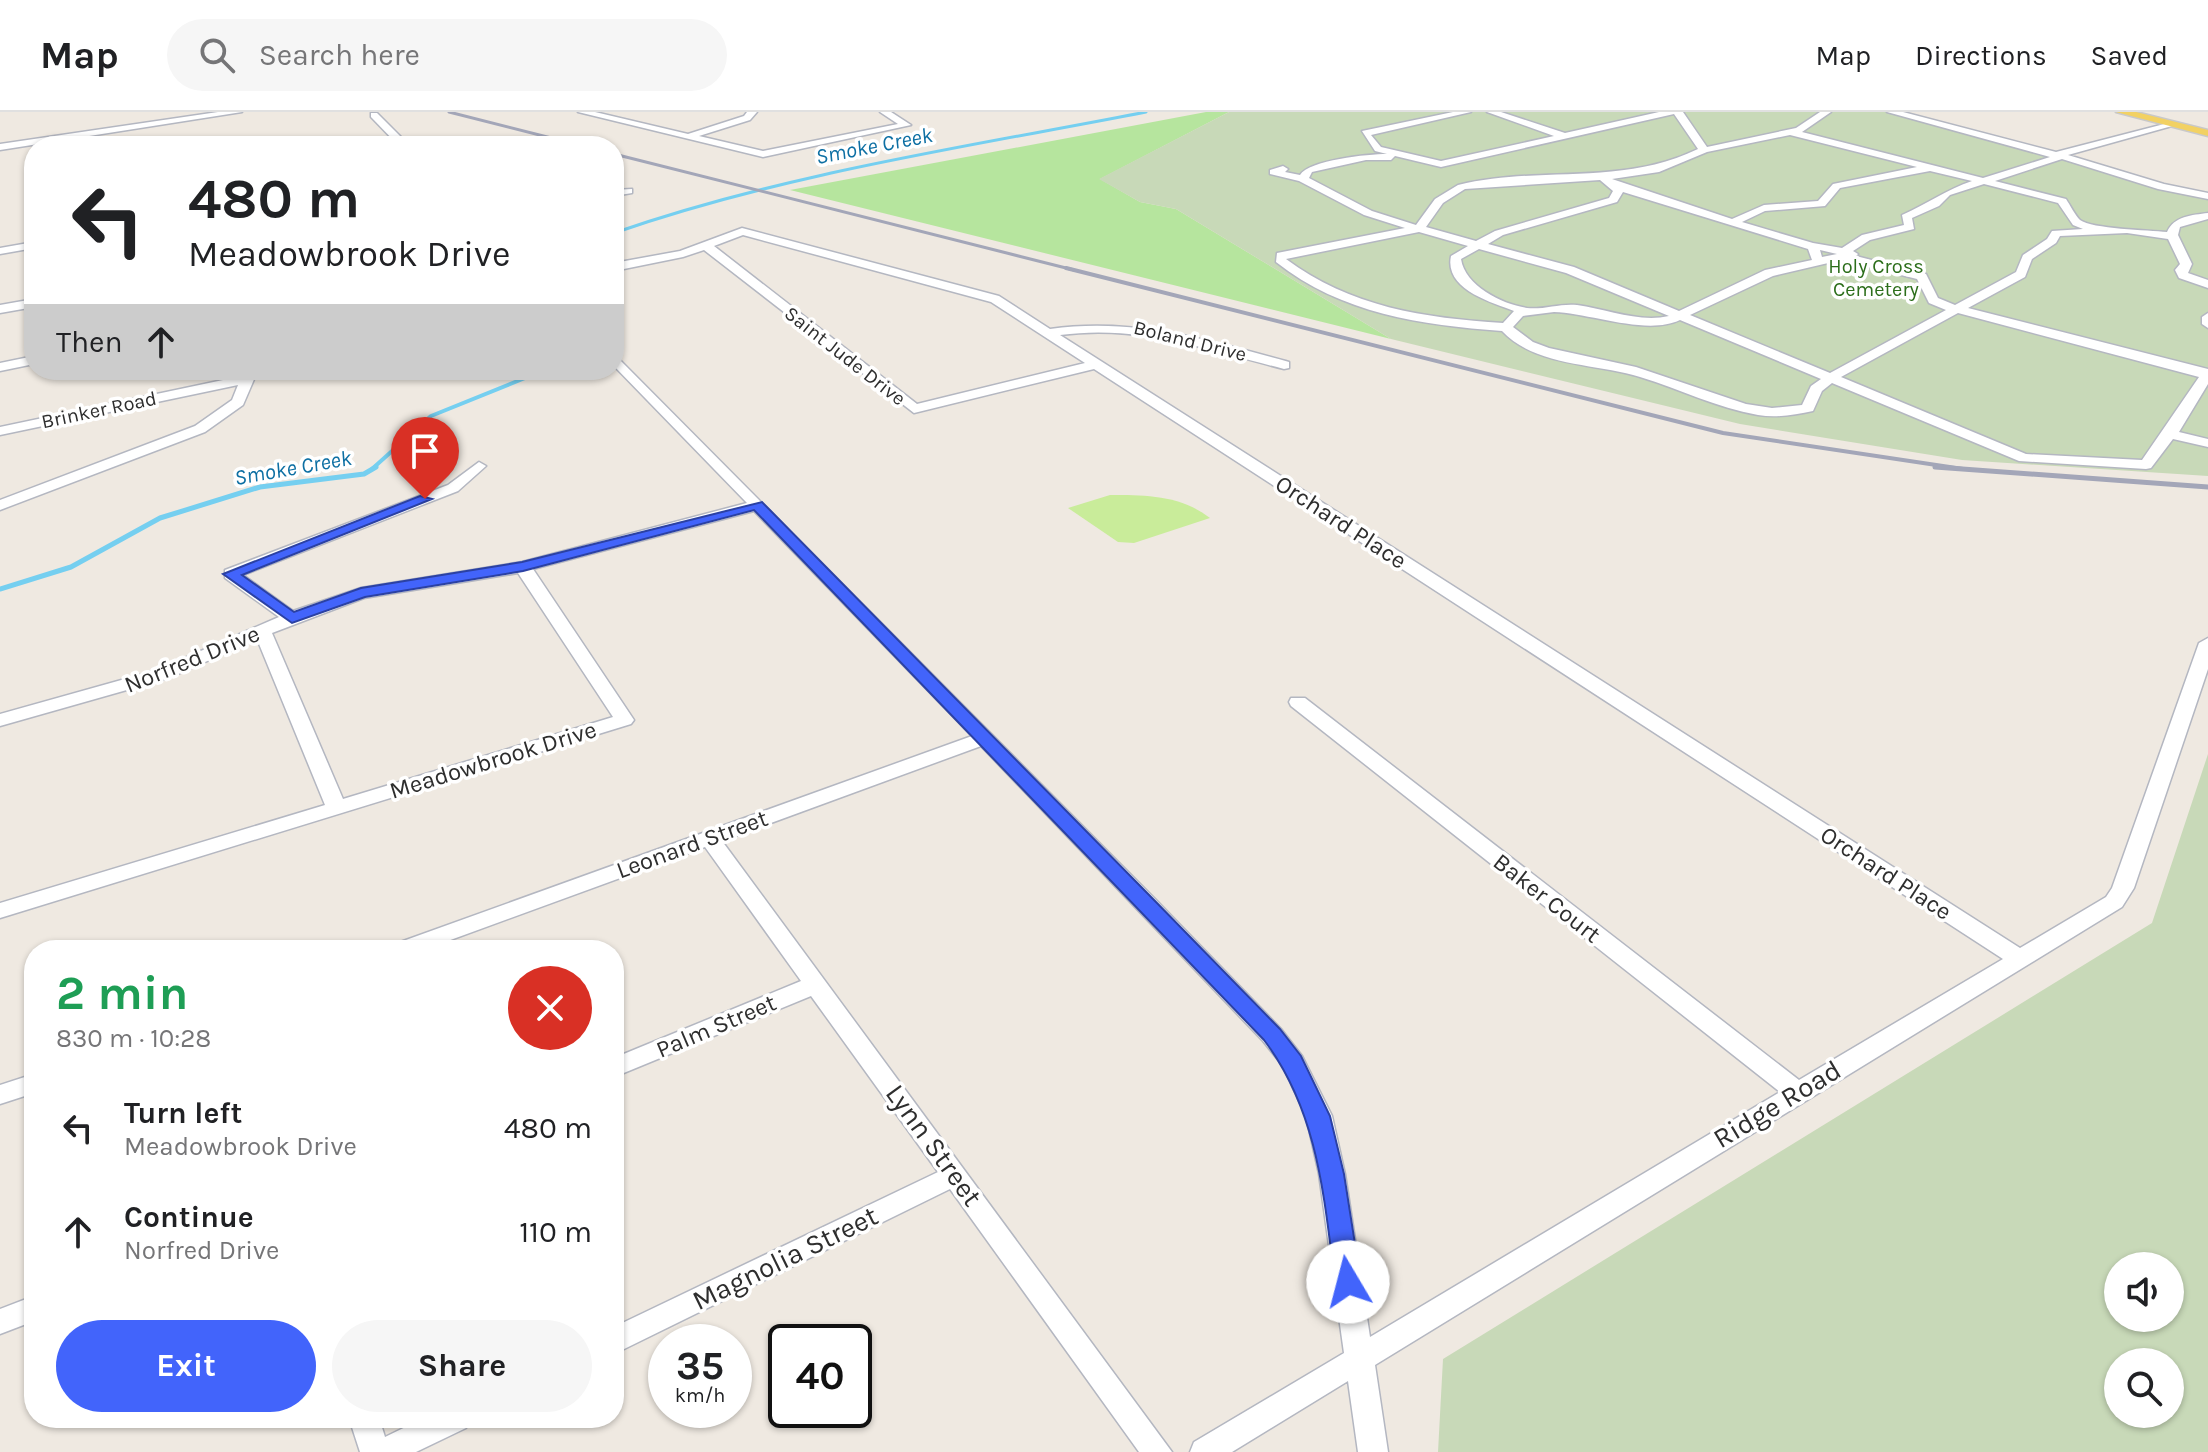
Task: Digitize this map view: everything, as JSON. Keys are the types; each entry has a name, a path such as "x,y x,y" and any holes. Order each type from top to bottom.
{"main road":[{"path":"2122,112 2204,130"}],"street":[{"path":"79,136 237,112"},
{"path":"583,112 761,154 905,127 905,123 885,112"},
{"path":"688,137 747,118 752,112"},
{"path":"1466,112 1365,133 1378,149 1441,164 1671,112"},
{"path":"1492,112 1565,136"},
{"path":"1678,112 1704,150"},
{"path":"1525,311 1506,327 1447,322 1359,303 1329,292 1280,260 1281,255 1419,229 1436,201 1459,188 1534,179 1609,182 1674,167 1704,150 1790,132 1826,112"},
{"path":"1892,112 2059,155 2162,187 2208,196"},
{"path":"374,115 395,136"},
{"path":"1609,182 1619,190 1613,200 1499,233 1455,258 1454,269 1464,283 1525,311 1578,309 1649,322 1681,316 1769,273 1851,256 1866,237 1910,227 1906,217 1935,204 1946,193 2059,155 2169,124"},
{"path":"1790,132 2062,201 2077,223 2107,232"},
{"path":"0,148 24,144"},
{"path":"0,148 24,148"},
{"path":"1366,157 1378,149"},
{"path":"1278,167 1274,172 1305,174 1366,157 1403,156"},
{"path":"1441,164 1456,176 1459,188"},
{"path":"1734,222 1747,213 1768,208 1821,204 1837,186 1929,168"},
{"path":"1305,174 1368,213 1570,270 2024,458 2146,465 2170,434 2207,374 1957,309 1933,300 1922,277 1813,247 1609,182"},
{"path":"624,192 628,191"},
{"path":"2171,236 2181,221 2208,216"},
{"name":"Orchard Place","path":"624,265 683,254 742,231 995,299 2020,959"},
{"path":"1506,327 1512,336 1528,346 1630,370 1757,411 1808,408 1816,389 1830,378 2021,274 2027,257 2052,241 2056,233 2171,236"},
{"path":"2171,236 2186,264 2181,270 2183,275 2208,284"},
{"name":"Saint Jude Drive","path":"705,245 914,409 1096,364"},
{"path":"1,251 24,247"},
{"path":"1813,247 1818,261"},
{"path":"0,309 24,305"},
{"path":"2208,317 2208,324"},
{"name":"Boland Drive","path":"1048,333 1107,325 1144,328 1284,365"},
{"path":"0,367 24,362"},
{"path":"624,368 1272,1035 1293,1062 1319,1116 1332,1174 1373,1452"},
{"name":"Brinker Road","path":"0,431 222,380"},
{"path":"0,505 200,429 238,402 247,380"},
{"path":"2170,434 2208,443"},
{"path":"292,618 231,574 453,488 479,466"},
{"path":"523,567 757,505"},
{"name":"Norfred Drive","path":"0,720 126,687 334,601 389,586 523,567"},
{"name":"Meadowbrook Drive","path":"0,911 624,720 523,567"},
{"path":"263,632 336,808"},
{"name":"Ridge Road","path":"1205,1452 2114,902 2123,888 2208,643"},
{"name":"Baker Court","path":"1298,702 1797,1092"},
{"name":"Leonard Street","path":"428,940 985,738"},
{"name":"Lynn Street","path":"709,838 1157,1452"},
{"name":"Palm Street","path":"624,1064 817,984"},
{"path":"0,1095 24,1087"},
{"name":"Magnolia Street","path":"624,1336 955,1175"},
{"path":"0,1322 24,1312"},
{"path":"367,1428 375,1452"},
{"path":"385,1452 434,1428"}],"green space":[{"path":"1206,112 1229,112 1100,179 1140,202 1176,209 1391,339 790,190"},
{"name":"Holy Cross Cemetery","path":"1229,112 1897,112 2208,195 2208,476 1962,460 1740,424 1391,339 1176,209 1140,202 1099,179"},
{"path":"1110,495 1150,496 1175,501 1210,518 1134,543 1118,542 1068,508"},
{"path":"2208,754 2208,1452 1438,1452 1443,1359 2152,923"}],"waterway":[{"name":"Smoke Creek","path":"624,230 679,212 811,178 1146,112"},
{"name":"Smoke Creek","path":"372,469 431,416 520,380"},
{"name":"Smoke Creek","path":"0,589 71,567 160,518 260,487 364,474 376,467"}],"railway":[{"path":"449,112 544,136"},
{"path":"624,157 1074,270"},
{"path":"1066,268 1723,433 1963,469"},
{"path":"1935,467 2208,487"}],"route":[{"path":"425,499 231,574 292,618 334,601 389,586 523,567 757,505 1149,906 1272,1035 1293,1062 1319,1116 1332,1174 1348,1282"}]}
